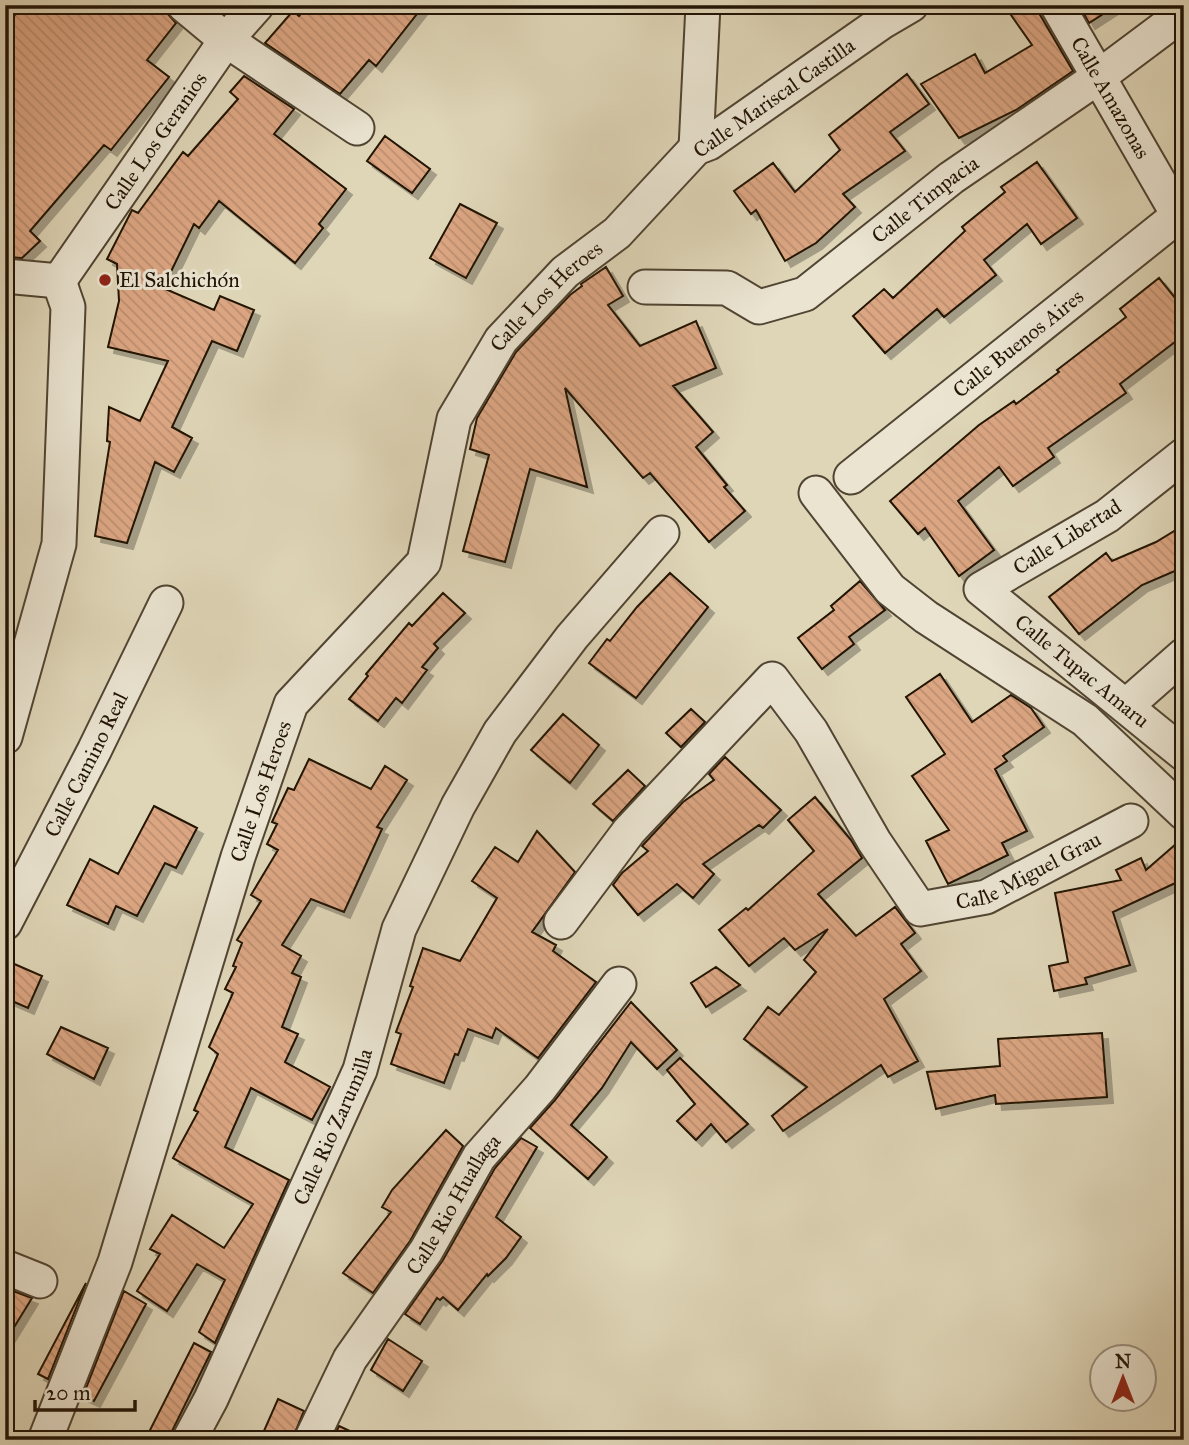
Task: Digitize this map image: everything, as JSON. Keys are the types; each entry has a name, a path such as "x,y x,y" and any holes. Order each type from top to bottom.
{"street":[{"path":"184,5 226,40 357,128"},
{"name":"Calle Los Geranios","path":"59,281 226,40 257,5"},
{"path":"696,148 703,5"},
{"name":"Calle Mariscal Castilla","path":"617,233 696,148 709,143 882,22 911,5"},
{"name":"Calle Amazonas","path":"1057,5 1097,78 1182,217"},
{"name":"Calle Timpacia","path":"645,287 727,288 759,307 804,293 951,178 1097,78 1184,13"},
{"name":"Calle Buenos Aires","path":"851,477 1182,217"},
{"name":"Calle Los Heroes","path":"45,1440 115,1262 238,857 290,704 424,562 454,419 501,340 565,272 617,233"},
{"path":"5,276 59,281 68,307 59,544 5,737"},
{"name":"Calle Libertad","path":"981,589 1107,516 1184,455"},
{"path":"816,493 890,589 926,617 1085,720 1184,813"},
{"name":"Calle Rio Zarumilla","path":"189,1440 211,1399 360,1070 400,929 458,806 500,732 572,637 662,533"},
{"name":"Calle Tupac Amaru","path":"981,589 1184,754"},
{"name":"Calle Camino Real","path":"5,923 94,751 166,603"},
{"path":"1126,706 1184,655"},
{"name":"Calle Miguel Grau","path":"561,922 629,831 772,679 811,731 874,841 920,909 986,897 1131,821"},
{"name":"Calle Rio Huallaga","path":"311,1440 350,1359 426,1251 479,1157 540,1088 619,984"},
{"path":"5,1267 40,1281"}],"building":[{"path":"22,5 165,5 166,12 176,23 147,60 169,77 111,150 104,145 30,231 40,241 22,258 5,257 5,29"},
{"path":"308,5 424,5 376,66 369,60 340,94 265,43 293,11 299,16"},
{"path":"1004,5 1038,5 1040,15 1073,71 1016,110 959,138 921,84 975,54 985,73 1032,45"},
{"path":"1079,5 1117,5 1089,23"},
{"path":"907,74 929,104 890,132 905,151 843,194 855,207 816,243 785,261 756,210 751,214 734,191 773,163 795,192 840,150 829,135"},
{"path":"244,76 294,109 274,134 346,189 319,224 323,228 295,263 219,201 199,228 194,224 163,288 214,310 220,296 254,310 237,351 212,341 172,427 192,438 174,472 155,462 127,543 95,536 110,442 107,441 109,407 140,421 168,361 108,347 119,301 117,264 107,259 132,210 138,213 183,152 188,156 238,99 230,92"},
{"path":"385,136 430,169 412,193 367,161"},
{"path":"1037,162 1077,218 1041,244 1027,224 984,260 996,275 944,317 937,309 885,353 853,316 884,289 893,298 965,231 962,227 1005,192 1001,187"},
{"path":"460,204 497,223 466,278 430,258"},
{"path":"606,267 623,296 608,305 640,346 696,321 716,368 673,386 713,432 696,447 745,511 709,542 650,473 643,478 565,388 587,487 530,469 505,562 463,551 489,455 470,449 477,418 516,352 570,295 582,286 581,284"},
{"path":"1159,278 1184,309 1184,335 1120,384 1126,393 1048,448 1054,457 1013,486 999,467 958,501 994,550 959,576 925,528 918,534 890,501 979,425 1014,401 1016,404 1126,317 1120,309"},
{"path":"1184,525 1184,567 1142,585 1079,634 1049,597 1106,553 1112,561 1156,542"},
{"path":"670,573 708,607 636,698 589,663 607,639 610,641 637,607"},
{"path":"860,581 885,610 849,637 854,644 822,669 798,638 834,610 831,606"},
{"path":"443,593 465,613 434,644 438,648 422,667 427,670 402,703 396,698 378,721 349,699 368,676 366,674 409,623 412,626"},
{"path":"940,674 972,722 1011,695 1031,708 1044,727 1003,756 1007,761 995,769 1027,831 1002,843 1008,855 948,884 926,841 949,830 912,776 945,754 906,697"},
{"path":"691,709 705,722 681,747 666,733"},
{"path":"563,714 599,745 570,783 531,750"},
{"path":"725,757 781,810 763,828 759,825 703,864 714,874 693,898 677,884 638,915 613,885 622,873 648,851 642,846 683,802 714,780 709,774"},
{"path":"309,759 371,789 385,766 407,780 377,827 382,829 344,912 311,899 282,945 301,956 292,973 301,977 282,1027 298,1034 285,1062 330,1087 312,1120 251,1088 225,1147 289,1180 215,1343 199,1332 225,1280 197,1264 167,1311 137,1291 160,1254 150,1249 172,1215 224,1248 253,1204 173,1158 198,1112 194,1110 218,1054 209,1047 233,993 225,989 236,967 233,966 242,943 237,940 261,901 251,895 278,850 267,844 277,824 272,822 288,788 294,790"},
{"path":"628,770 645,786 613,821 593,804"},
{"path":"815,797 851,840 862,858 818,894 856,936 895,907 915,933 901,944 921,971 884,999 918,1061 888,1077 881,1065 783,1131 772,1116 807,1087 744,1039 768,1007 779,1015 816,972 804,960 828,929 795,950 784,938 749,966 719,930 746,908 748,910 814,851 788,820"},
{"path":"154,806 197,828 176,868 165,863 137,916 116,906 108,924 67,905 90,859 118,874"},
{"path":"537,831 575,872 532,932 556,945 553,951 596,982 538,1058 496,1028 492,1038 468,1029 444,1083 391,1064 401,1034 396,1032 413,987 410,986 423,948 460,961 497,898 472,881 495,847 518,862"},
{"path":"1184,837 1184,879 1113,912 1130,965 1085,978 1087,984 1054,991 1049,966 1068,962 1055,893 1121,880 1116,870 1141,858 1146,870"},
{"path":"12,963 42,976 28,1008 5,998 5,978"},
{"path":"716,967 740,985 706,1007 691,983"},
{"path":"631,1002 677,1050 657,1069 631,1042 602,1088 571,1125 607,1157 588,1179 530,1128"},
{"path":"61,1027 108,1048 94,1079 47,1054"},
{"path":"1102,1033 1107,1097 996,1104 995,1095 936,1109 927,1072 1000,1066 998,1039"},
{"path":"680,1058 748,1124 726,1142 711,1124 696,1140 677,1121 695,1104 667,1070"},
{"path":"446,1130 463,1146 410,1241 373,1293 343,1273 391,1212 382,1207 392,1190"},
{"path":"521,1138 537,1147 496,1217 521,1237 506,1258 488,1276 487,1274 458,1310 443,1297 440,1300 437,1298 420,1324 405,1314 443,1260 495,1168"},
{"path":"86,1283 48,1379 38,1374"},
{"path":"5,1288 32,1298 5,1342"},
{"path":"124,1291 146,1304 94,1401 83,1396"},
{"path":"388,1339 422,1361 403,1391 371,1370"},
{"path":"194,1343 211,1352 170,1440 145,1440"},
{"path":"278,1399 304,1411 292,1440 260,1440"},
{"path":"339,1426 369,1440 332,1440"}],"place":[{"name":"El Salchichón","path":"105,280"}]}
